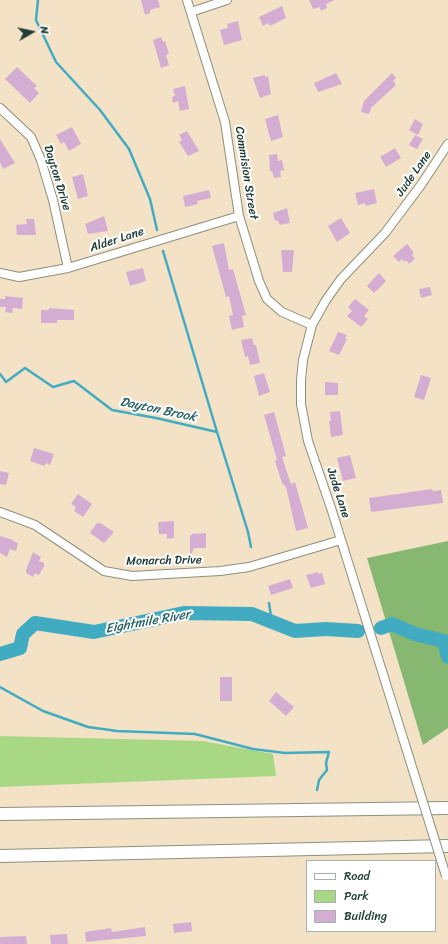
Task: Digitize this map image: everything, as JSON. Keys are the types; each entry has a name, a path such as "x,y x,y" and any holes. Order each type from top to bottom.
{"highway":[{"path":"0,814 448,808"},
{"path":"0,856 448,846"}],"street":[{"name":"Commision Street","path":"187,0 225,122 239,216 259,281 267,299 282,312 312,325"},
{"path":"191,12 227,0"},
{"name":"Dayton Drive","path":"0,108 31,137 41,160 53,200 68,268"},
{"name":"Jude Lane","path":"447,879 341,540 308,441 301,404 303,360 312,325 326,300 341,279 385,233 445,157 448,144"},
{"name":"Alder Lane","path":"0,273 19,277 68,268 239,216"},
{"name":"Monarch Drive","path":"0,512 34,525 104,571 132,576 220,571 249,567 341,540"}],"green space":[{"path":"448,541 448,728 423,745 367,558"},
{"path":"0,736 203,741 273,754 276,776 0,787"}],"building":[{"path":"141,0 158,0 160,7 150,10 150,13 145,15"},
{"path":"309,0 335,0 326,4 327,8 321,11 320,7 313,9"},
{"path":"282,6 286,18 270,26 268,23 263,26 259,17"},
{"path":"238,21 242,40 224,45 220,30 228,28 227,24"},
{"path":"161,37 163,42 165,41 169,54 166,55 169,65 161,68 153,40"},
{"path":"17,67 37,86 34,88 39,93 30,103 5,79"},
{"path":"336,73 342,84 318,92 314,83"},
{"path":"392,73 396,78 393,81 396,85 371,108 369,114 361,112 364,101"},
{"path":"265,75 265,77 268,76 271,94 260,98 253,78"},
{"path":"185,86 189,109 180,111 178,101 173,103 172,97 175,96 173,89"},
{"path":"278,115 283,137 271,141 265,119"},
{"path":"415,119 423,124 418,135 409,130"},
{"path":"72,127 81,144 69,151 64,142 61,144 56,135"},
{"path":"187,131 199,151 188,156 179,142 182,140 179,135"},
{"path":"415,135 423,139 417,149 409,145"},
{"path":"0,139 15,163 3,169 0,162"},
{"path":"395,148 401,158 386,167 380,157"},
{"path":"277,154 278,161 282,160 284,170 280,171 281,177 274,178 272,171 270,171 269,155"},
{"path":"83,174 88,196 78,199 72,177"},
{"path":"374,189 377,203 366,206 365,203 358,205 355,193"},
{"path":"209,190 211,198 197,201 198,204 185,207 183,196"},
{"path":"287,208 290,223 280,225 277,220 275,221 273,213"},
{"path":"104,216 108,231 88,234 85,224"},
{"path":"341,218 350,233 337,242 328,226"},
{"path":"26,219 34,219 36,235 17,235 16,225 27,224"},
{"path":"224,243 229,270 233,269 246,315 242,316 244,327 232,330 229,316 233,315 229,296 226,297 212,246"},
{"path":"407,244 414,253 412,255 415,259 409,264 406,260 404,262 402,259 399,262 393,256"},
{"path":"281,250 294,250 292,272 283,272"},
{"path":"143,268 146,281 130,286 126,272"},
{"path":"379,273 386,281 374,293 367,286"},
{"path":"430,287 432,295 421,298 419,289"},
{"path":"5,296 23,298 22,309 13,308 12,313 5,312 6,307 0,307 0,299 5,299"},
{"path":"355,299 369,310 364,316 368,319 361,327 347,316 352,311 348,307"},
{"path":"49,308 74,310 74,320 57,320 57,323 41,323 41,310 49,310"},
{"path":"338,332 347,335 345,338 347,339 339,355 329,351"},
{"path":"252,338 254,345 256,345 260,363 250,365 248,356 245,357 241,340"},
{"path":"264,373 270,392 259,396 254,376"},
{"path":"421,375 431,378 424,400 414,397"},
{"path":"325,382 338,383 338,395 325,395"},
{"path":"340,411 343,435 331,437 329,421 331,420 330,412"},
{"path":"274,412 286,456 282,457 291,484 295,482 308,528 296,531 286,487 282,483 275,461 277,460 264,415"},
{"path":"34,448 54,454 50,465 46,463 44,466 30,461"},
{"path":"350,455 356,478 343,481 337,458"},
{"path":"0,471 9,473 6,485 0,484"},
{"path":"432,489 433,491 441,490 443,503 371,512 369,498"},
{"path":"78,494 92,504 83,517 74,511 76,507 71,504"},
{"path":"174,521 174,538 167,539 167,534 159,534 158,522"},
{"path":"100,523 114,532 104,543 90,533 96,524"},
{"path":"206,533 206,548 194,548 190,557 190,536 192,534"},
{"path":"0,536 18,543 16,551 10,549 7,557 0,553"},
{"path":"33,552 41,557 39,561 44,563 44,566 39,575 35,573 33,577 26,573 26,570"},
{"path":"318,572 318,574 322,573 325,584 311,588 306,575"},
{"path":"290,579 293,588 271,595 268,586"},
{"path":"220,677 232,677 232,701 220,701"},
{"path":"276,692 294,707 286,716 269,701"},
{"path":"191,922 192,931 174,933 173,924"},
{"path":"145,927 146,936 86,942 85,932 111,928 112,932"},
{"path":"67,934 68,944 51,944 50,935"},
{"path":"26,936 27,944 0,944 0,937"}],"waterway":[{"path":"38,0 36,20 56,62 100,110 129,149 150,199 157,230"},
{"path":"163,251 217,432"},
{"name":"Dayton Brook","path":"0,374 6,382 25,368 53,387 74,381 112,410 217,432 248,532 251,547"},
{"name":"Dayton Brook","path":"269,603 272,623"},
{"name":"Eightmile River","path":"0,654 20,648 23,634 35,623 94,632 184,613 252,614 295,631 326,629 358,631"},
{"name":"Eightmile River","path":"381,628 392,624 415,634 444,641 448,657"},
{"path":"0,687 43,711 88,727 117,731 195,734 253,749 285,753 329,752 326,763 327,770 319,780 317,790"}]}
